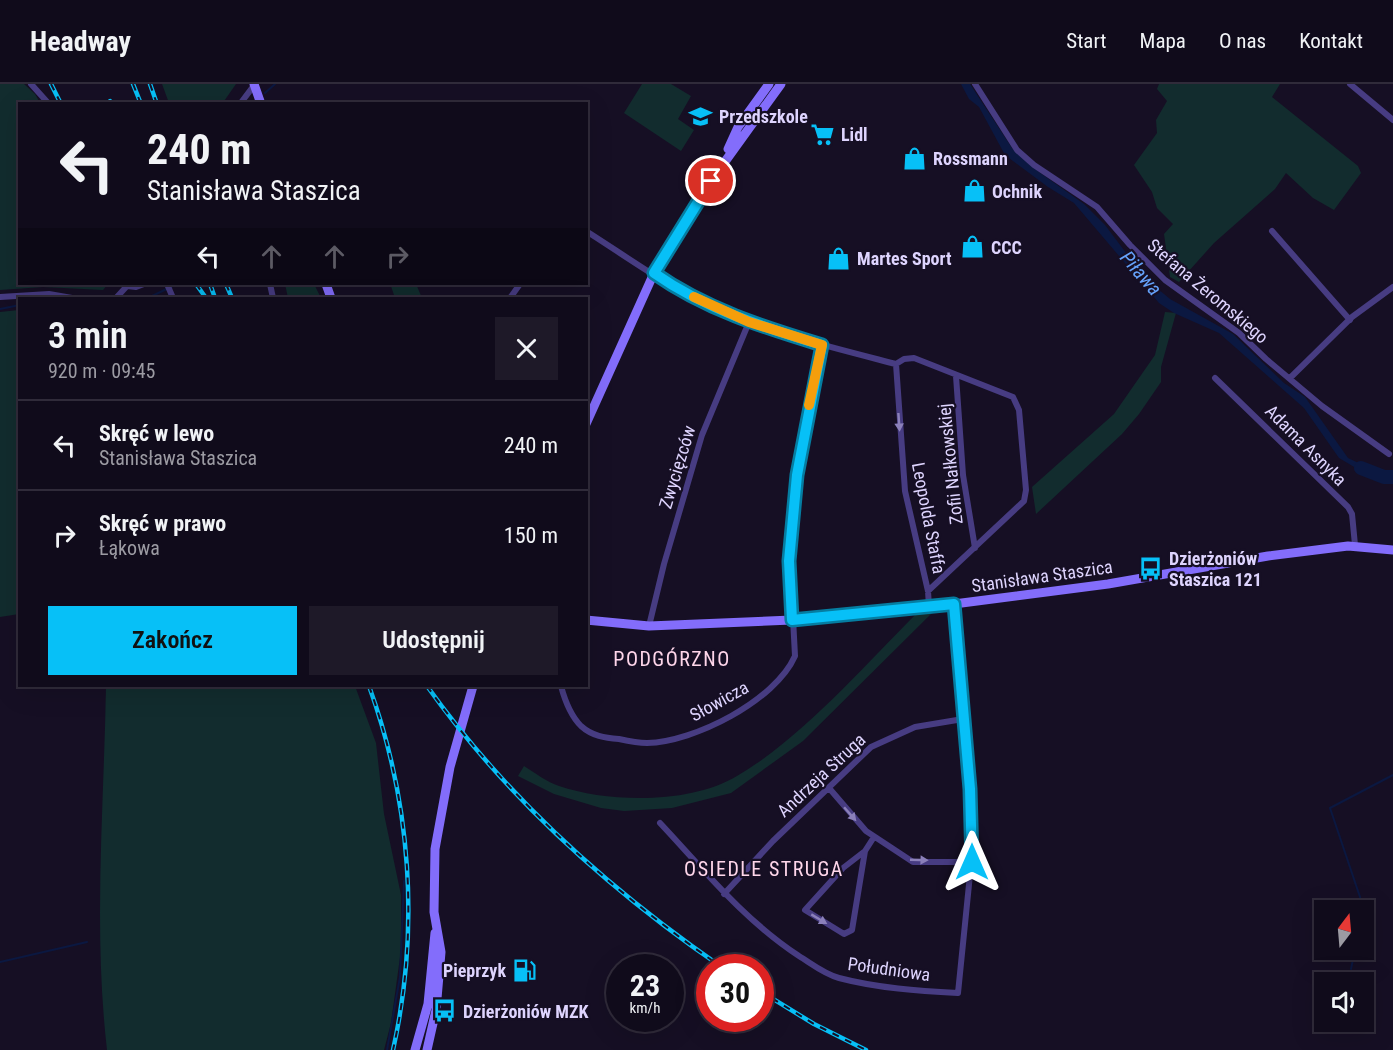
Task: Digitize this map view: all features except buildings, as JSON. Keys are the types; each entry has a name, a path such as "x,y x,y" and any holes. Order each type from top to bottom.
{"main road":[{"path":"255,84 260,102"},
{"path":"717,173 738,127 769,84"},
{"path":"588,420 654,273 717,173 781,84"},
{"name":"Stanisława Staszica","path":"588,620 649,626 792,620 954,604 1108,584 1268,556 1355,545 1393,550"},
{"path":"427,1050 436,1010 441,952 436,931 433,886 437,834 450,767 473,687"},
{"path":"415,1050 428,1004 432,950 436,931"}],"street":[{"path":"31,84 47,102"},
{"path":"242,102 255,84"},
{"name":"Stefana Żeromskiego","path":"975,84 1017,150 1034,165 1097,207 1130,245 1166,280 1239,333 1260,354 1322,406 1389,454"},
{"path":"1350,84 1393,120"},
{"path":"1272,231 1350,320"},
{"path":"588,232 710,306 749,322 822,345 896,364 904,359 914,358 1013,397 1020,417 1026,490 1024,501 928,591"},
{"path":"117,297 127,286 141,285"},
{"path":"1290,378 1350,320 1393,287"},
{"path":"0,297 49,294 66,297"},
{"name":"Zwycięzców","path":"649,626 664,564 702,435 749,322"},
{"name":"Słowicza","path":"561,687 573,715 591,733 605,738 648,743 704,730 730,716 770,688 791,666 795,656 789,561 797,475 822,345"},
{"name":"Leopolda Staffa","path":"896,364 905,491 928,591 929,606"},
{"name":"Zofii Nałkowskiej","path":"956,376 963,475 975,548"},
{"name":"Adama Asnyka","path":"1215,378 1348,507 1352,514 1355,545"},
{"path":"829,788 866,831 913,862 972,862 970,789 954,604"},
{"name":"Andrzeja Struga","path":"724,894 773,841 871,747 915,727 963,719"},
{"name":"Południowa","path":"660,823 724,894 775,940 823,971 839,978 872,984 958,993 972,862"},
{"path":"865,851 852,930 844,934 805,910 843,868 865,851 874,837"}],"green space":[{"path":"0,84 24,84 35,94 39,102 18,102 18,285 107,285 103,290 43,287 0,290"},
{"path":"162,84 236,84 223,102 169,102"},
{"path":"642,84 671,84 691,96 678,119 694,130 681,151 624,113"},
{"path":"1159,84 1280,84 1272,97 1358,166 1361,173 1334,210 1313,198 1286,173 1275,189 1214,243 1179,282 1170,277 1164,234 1173,224 1157,208 1152,192 1134,165 1157,133 1156,120 1167,101 1157,89"},
{"path":"285,285 314,285 320,297 288,297"},
{"path":"416,285 422,297 395,297 391,286"},
{"path":"18,310 18,614 0,617 0,312"},
{"path":"1165,312 1176,313 1161,367 1161,382 1122,434 1036,514 1032,487 1114,414 1155,355"},
{"path":"932,613 803,741 731,793 672,808 624,811 601,808 554,794 518,776 524,766 559,786 601,796 625,798 674,796 718,785 737,776 785,742 853,679 916,614"},
{"path":"106,687 355,687 376,743 384,814 401,895 401,950 391,1023 384,1050 107,1050 101,959 100,868"}],"water":[{"path":"961,84 970,84 1012,148 1039,172 1084,204 1105,225 1142,274 1158,289 1170,299 1233,334 1284,383 1305,397 1348,458 1369,468 1393,472 1393,478 1361,471 1339,458 1304,408 1219,333 1174,313 1159,303 1074,203 1005,155 979,107 969,99"}],"waterway":[{"path":"265,93 275,84"},
{"path":"150,297 175,285"},
{"path":"0,309 18,305"},
{"name":"Piława","path":"1361,468 1384,477 1393,477"},
{"path":"1360,900 1330,808 1393,775"},
{"path":"387,1050 400,977 404,881"},
{"path":"0,962 87,942"},
{"path":"1351,969 1353,960"}],"railway":[{"path":"51,84 60,102"},
{"path":"133,84 140,102"},
{"path":"150,84 156,102"},
{"path":"197,285 205,297"},
{"path":"210,285 215,297"},
{"path":"226,285 232,297"},
{"path":"369,687 394,775 407,866 407,958 393,1050"},
{"path":"428,687 491,766 563,840 641,907 703,954"},
{"path":"774,1000 814,1024 866,1050"}],"slow traffic":[{"path":"694,297 749,322 822,345 809,405"}],"place":[{"name":"Przedszkole","path":"701,116"},
{"name":"Lidl","path":"823,134"},
{"name":"Rossmann","path":"915,158"},
{"name":"Ochnik","path":"974,191"},
{"name":"CCC","path":"973,247"},
{"name":"Martes Sport","path":"839,258"},
{"name":"Dzierżoniów Staszica 121","path":"1151,568"},
{"name":"Pieprzyk","path":"524,970"},
{"name":"Dzierżoniów MZK","path":"445,1011"}],"district":[{"name":"PODGÓRZNO","path":"672,659"},
{"name":"OSIEDLE STRUGA","path":"764,869"}],"route":[{"path":"711,181 654,273 710,306 749,322 822,345 797,475 789,561 792,620 954,604 970,789 972,862"}]}
